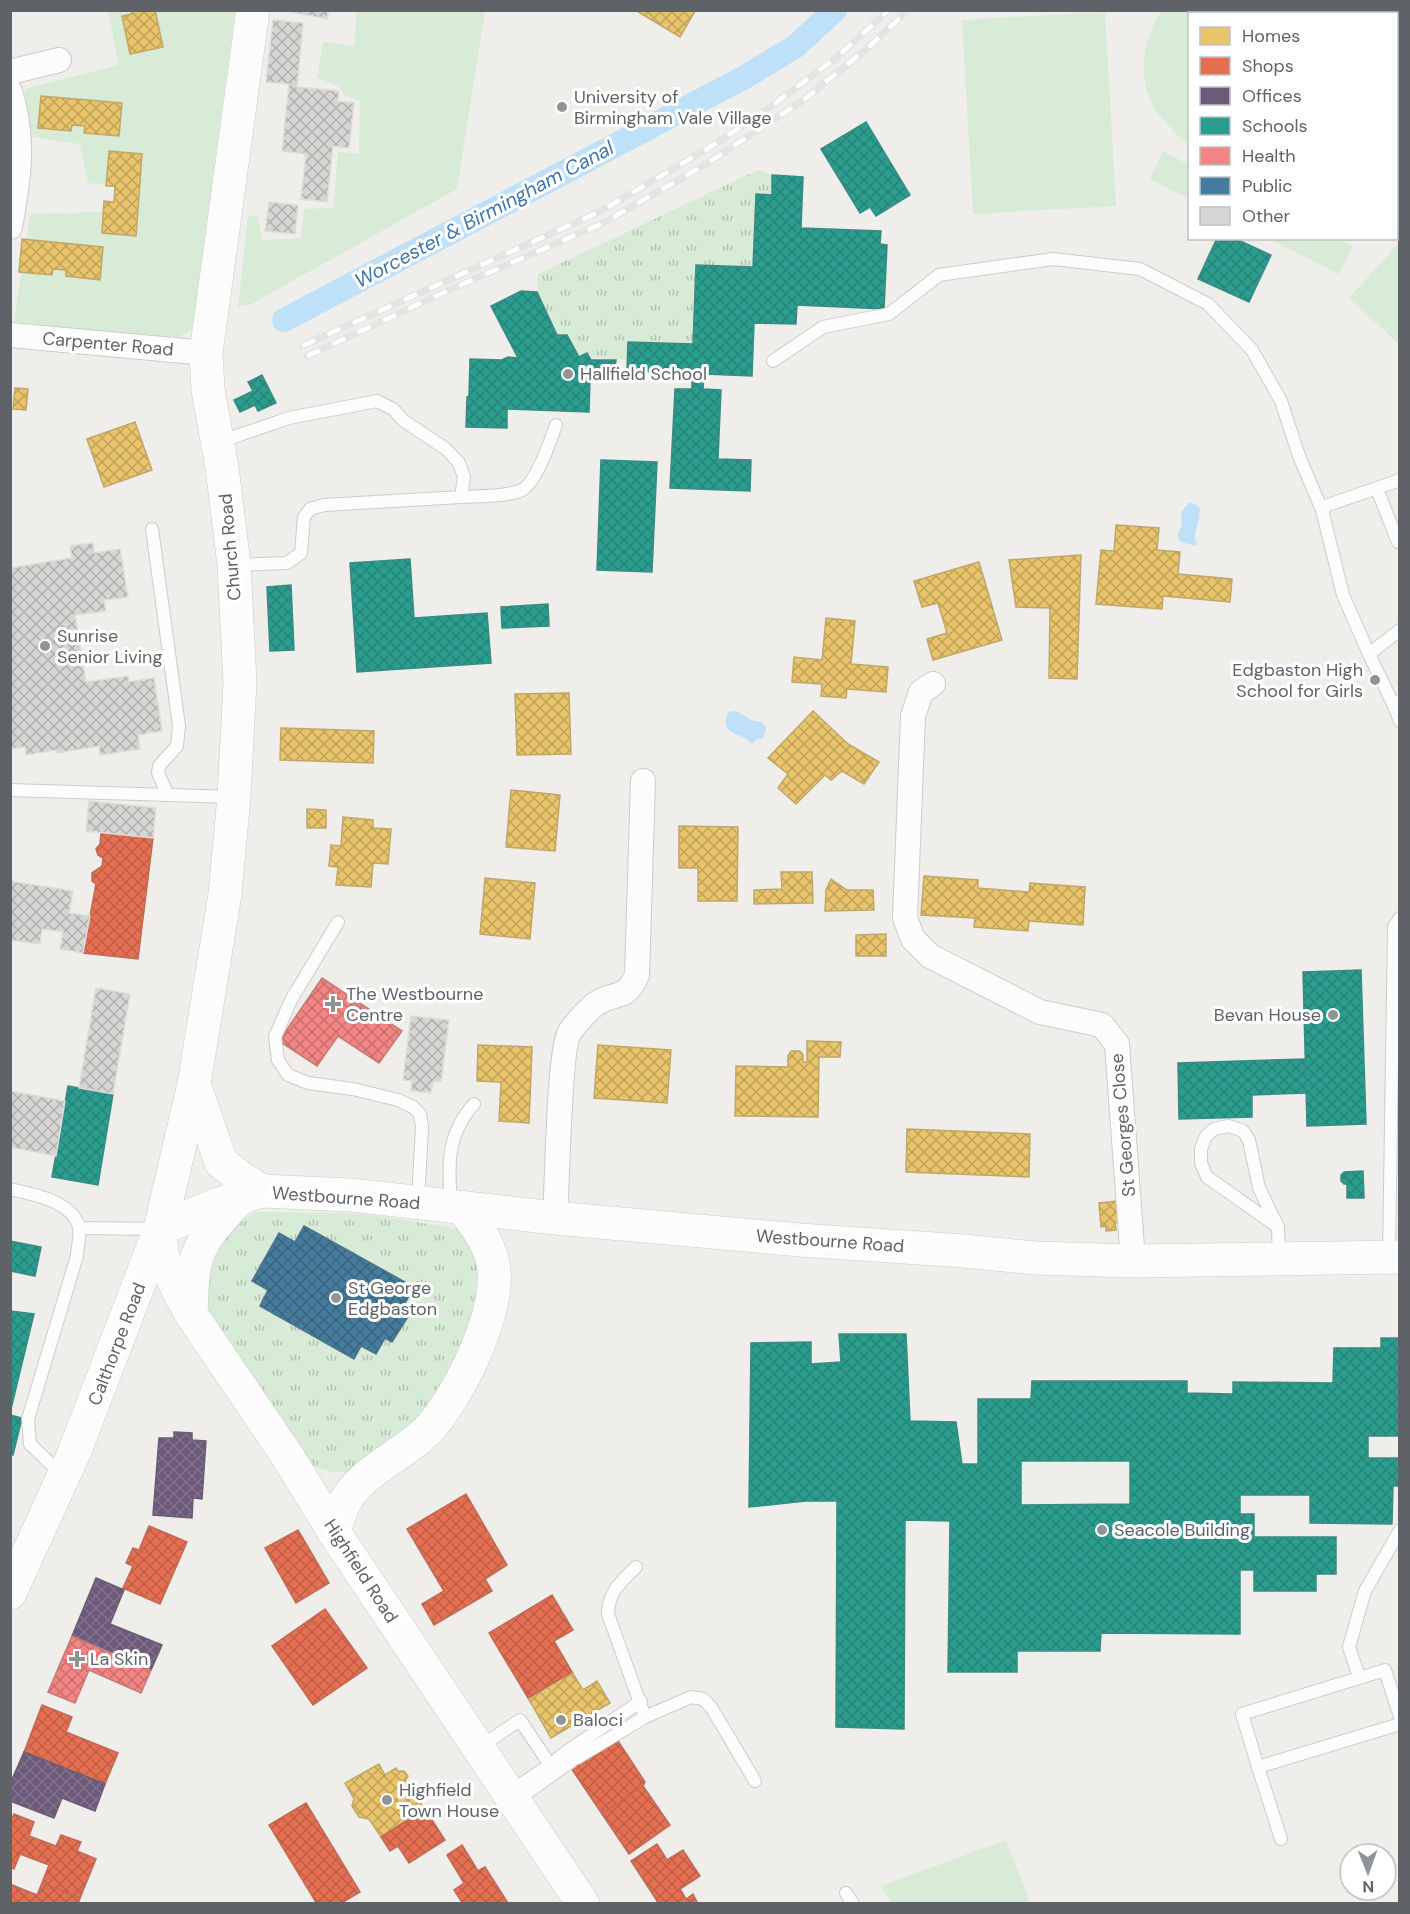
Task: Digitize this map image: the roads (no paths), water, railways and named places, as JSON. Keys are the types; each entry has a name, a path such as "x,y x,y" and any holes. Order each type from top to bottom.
{"main road":[{"name":"Church Road","path":"194,1084 225,894 234,797 240,682 234,565 218,443 208,390 206,353 253,10"},
{"path":"194,1084 221,1162 238,1176 251,1195"},
{"name":"Calthorpe Road","path":"10,1593 63,1476 160,1229 194,1084"},
{"name":"Westbourne Road","path":"251,1195 351,1195 555,1218 1035,1258 1133,1261 1394,1257"},
{"path":"160,1229 211,1207 251,1195"},
{"path":"191,1314 192,1278 197,1256 218,1223 251,1195"},
{"path":"334,1532 343,1504 362,1480 428,1430 458,1388 478,1349 495,1287 493,1260 482,1235 457,1207"},
{"name":"Highfield Road","path":"160,1229 162,1255 191,1314 583,1904"},
{"path":"288,1457 306,1472 325,1477 362,1480"}],"street":[{"path":"10,72 59,60"},
{"path":"10,91 18,117 20,175 10,227"},
{"name":"Carpenter Road","path":"10,335 206,353"},
{"name":"St Georges Close","path":"933,684 921,692 913,716 920,763 905,918 913,939 930,956 1040,1012 1102,1025 1117,1044 1133,1261"},
{"path":"555,1218 562,1074 568,1034 598,1002 622,995 633,985 638,975 643,781"}],"lane":[{"path":"773,361 823,327 889,314 939,275 1053,260 1140,269 1208,304 1252,350 1281,401 1299,456 1322,510 1343,594 1369,654 1397,703 1400,721"},
{"path":"218,443 289,418 377,401 393,409 404,421 446,448 459,463 464,477 461,497"},
{"path":"234,565 287,563 301,553 304,517 310,509 324,505 513,493 525,488 544,458 556,425"},
{"path":"1322,510 1328,505 1400,480"},
{"path":"1377,489 1398,542"},
{"path":"152,529 179,726 177,746 159,766 159,773 168,795"},
{"path":"1369,654 1400,630"},
{"path":"10,790 234,797"},
{"path":"1394,1257 1394,926 1400,918"},
{"path":"338,922 291,1000 275,1037 278,1060 288,1075 308,1083 353,1089 398,1100 413,1107 420,1114 422,1127 417,1203"},
{"path":"457,1207 448,1159 455,1134 464,1116 474,1104"},
{"path":"1278,1227 1207,1177 1201,1163 1201,1149 1206,1136 1214,1129 1229,1126 1243,1131 1249,1140 1259,1188 1278,1227 1279,1260"},
{"path":"10,1189 44,1196 71,1213 79,1228 76,1256 28,1419 30,1444 63,1476"},
{"path":"79,1228 160,1229"},
{"path":"1359,1677 1349,1647 1352,1636 1365,1591 1400,1530"},
{"path":"636,1567 613,1590 608,1602 611,1625 645,1717"},
{"path":"1281,1839 1242,1714 1385,1670 1400,1717"},
{"path":"512,1797 550,1765 645,1717 692,1697 703,1698 711,1707 755,1781"},
{"path":"512,1797 641,1701"},
{"path":"479,1748 520,1720 550,1765"},
{"path":"1258,1767 1400,1724"}],"water":[{"path":"1189,503 1196,504 1200,509 1194,537 1196,546 1181,542 1177,535 1182,525 1181,512"},
{"path":"734,711 762,722 766,728 763,739 757,739 752,744 728,729 726,719 729,712"}],"waterway":[{"name":"Worcester & Birmingham Canal","path":"284,320 745,77 796,46 835,10"}],"railway":[{"path":"302,346 601,211 707,149 762,113 837,57 889,10"},
{"path":"307,356 449,290 603,223 708,163 805,99 870,46 908,10"}],"place":[{"name":"University of Birmingham Vale Village","path":"562,107"},
{"name":"Hallfield School","path":"568,374"},
{"name":"Sunrise Senior Living","path":"45,646"},
{"name":"Edgbaston High School for Girls","path":"1375,680"},
{"name":"The Westbourne Centre","path":"333,1004"},
{"name":"Bevan House","path":"1333,1015"},
{"name":"St George Edgbaston","path":"336,1298"},
{"name":"Seacole Building","path":"1102,1530"},
{"name":"La Skin","path":"77,1659"},
{"name":"Baloci","path":"561,1720"},
{"name":"Highfield Town House","path":"387,1800"}]}
